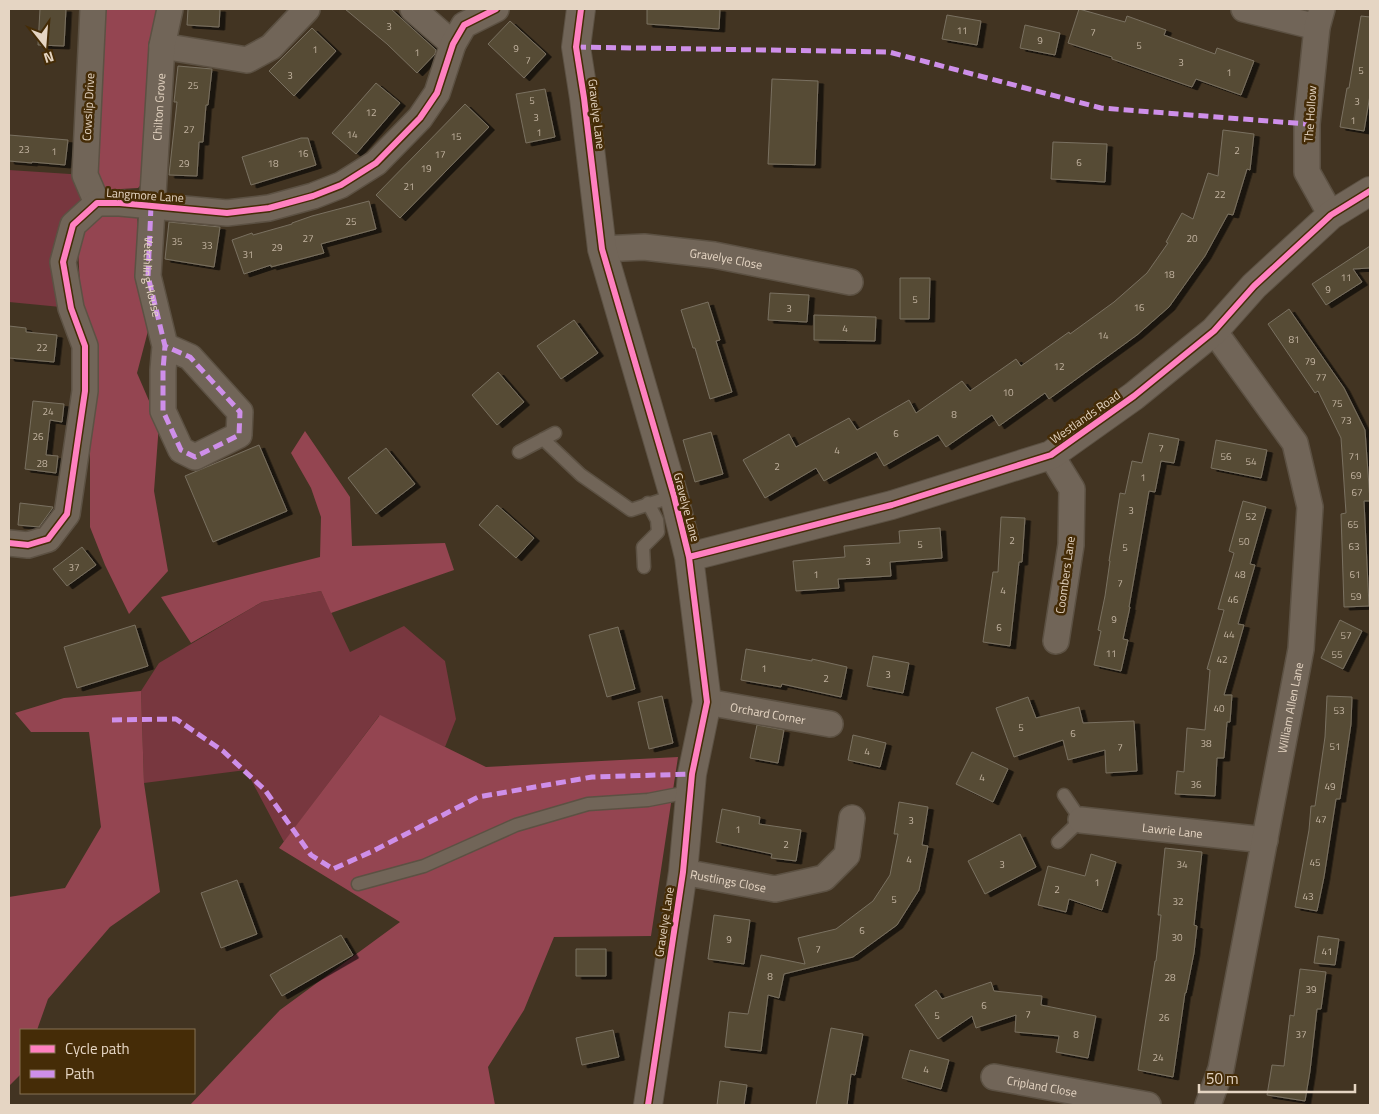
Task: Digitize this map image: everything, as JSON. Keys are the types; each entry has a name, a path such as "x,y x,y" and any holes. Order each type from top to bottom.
{"street":[{"name":"Cowslip Drive","path":"93,9 85,175 97,203"},
{"name":"Chilton Grove","path":"151,206 162,46 170,9"},
{"path":"162,46 246,60 271,47 307,9"},
{"path":"413,9 453,44"},
{"name":"Langmore Lane","path":"9,543 28,545 48,538 67,514 85,391 85,346 71,308 63,262 73,225 97,203 227,213 269,208 313,196 341,185 376,163 420,118 437,93 453,44 464,25 496,9"},
{"name":"Gravelye Lane","path":"580,9 576,47 602,249 661,499 689,557 707,702 689,792 683,872 648,1105"},
{"path":"1244,9 1319,18"},
{"name":"The Hollow","path":"1319,18 1307,124 1307,172 1331,215"},
{"name":"Westlands Road","path":"689,557 892,505 1051,454 1134,396 1214,330 1254,286 1331,215 1370,191"},
{"name":"Vetchling House","path":"151,206 148,276 165,346"},
{"name":"Gravelye Close","path":"602,249 644,247 714,255 850,282"},
{"name":"William Allen Lane","path":"1208,1105 1222,1069 1301,649 1310,507 1295,443 1214,330"},
{"name":"Coombers Lane","path":"1051,454 1072,489 1071,545 1056,641"},
{"name":"Orchard Corner","path":"707,702 830,724"},
{"name":"Rustlings Close","path":"683,872 775,889 824,878 847,854 852,818"},
{"name":"Lawrie Lane","path":"1081,820 1265,840"},
{"name":"Cripland Close","path":"994,1077 1148,1105"}],"lane":[{"path":"519,452 555,433"},
{"path":"543,439 581,475 631,510 661,499"},
{"path":"644,567 643,547 658,532 657,520 661,499"},
{"path":"358,884 424,866 516,824 588,804 648,800 689,792"},
{"path":"1058,842 1081,820 1064,795"}],"shaded area":[{"path":"101,9 162,9 146,179 138,188 104,190 91,171"},
{"path":"9,170 85,175 77,227 71,308 9,302"},
{"path":"97,210 137,213 142,289 148,331 137,373 159,424 154,491 168,571 129,614 105,565 90,527 90,443 98,349 81,308 77,227"},
{"path":"305,431 350,497 352,546 445,543 454,570 331,613 321,591 262,602 191,643 161,597 320,557 321,517 311,488 291,453"},
{"path":"321,591 350,652 404,626 445,661 456,719 445,747 379,716 284,842 246,770 144,783 141,691 159,663 262,602"},
{"path":"141,691 144,783 160,892 110,927 48,999 37,1029 20,1029 20,1075 9,1086 9,897 65,888 101,827 89,732 31,732 15,713 64,698"},
{"path":"380,715 486,767 678,757 651,936 554,937 524,1010 488,1067 495,1105 190,1105 280,1010 400,922 279,848"}],"building":[{"path":"40,9 66,9 64,46 38,45"},
{"path":"188,9 220,9 219,27 187,25"},
{"path":"345,9 391,9 436,50 435,54 417,73 387,44"},
{"path":"647,9 720,9 719,29 647,24"},
{"path":"1079,9 1125,22 1127,16 1166,30 1164,35 1215,54 1217,48 1254,61 1241,95 1196,79 1192,87 1112,59 1112,57 1068,43"},
{"path":"947,15 981,21 977,45 942,39"},
{"path":"1361,16 1370,17 1370,95 1364,131 1340,127 1347,88 1349,88"},
{"path":"510,21 546,54 524,78 488,44"},
{"path":"1025,25 1060,33 1055,55 1020,48"},
{"path":"312,28 336,51 294,96 269,71"},
{"path":"178,66 212,69 208,105 206,105 203,142 199,142 197,176 169,175 177,102 174,102"},
{"path":"772,79 818,81 815,165 768,164"},
{"path":"376,83 400,103 356,154 332,133"},
{"path":"545,89 555,137 526,143 516,94"},
{"path":"465,104 489,127 400,218 376,195"},
{"path":"1223,130 1254,134 1250,170 1247,169 1233,215 1228,214 1205,256 1169,307 1137,335 1049,399 1045,393 999,426 992,415 946,447 938,435 884,466 876,452 824,481 816,468 765,498 743,460 789,434 796,447 849,418 857,430 909,400 916,413 962,381 970,391 1016,359 1021,366 1114,302 1147,273 1168,243 1166,242 1182,213 1193,219 1208,173 1218,176"},
{"path":"9,135 68,140 65,165 9,161"},
{"path":"301,138 308,138 316,165 251,185 242,157"},
{"path":"1053,142 1107,144 1105,182 1051,179"},
{"path":"369,201 376,229 321,244 324,253 271,267 271,265 244,274 232,240"},
{"path":"169,222 220,227 214,267 165,259"},
{"path":"1370,246 1370,268 1353,269 1362,282 1326,305 1312,284"},
{"path":"900,278 930,278 929,319 900,319"},
{"path":"770,293 809,295 807,322 768,320"},
{"path":"708,302 720,340 716,341 732,392 710,399 695,348 693,348 681,310"},
{"path":"1289,309 1344,388 1365,430 1370,501 1364,501 1369,606 1344,607 1341,514 1346,513 1341,438 1318,391 1315,393 1268,324"},
{"path":"814,315 876,317 875,341 814,340"},
{"path":"574,320 598,353 561,379 537,346"},
{"path":"9,326 26,328 26,332 57,335 54,362 9,358"},
{"path":"498,372 524,402 497,425 472,395"},
{"path":"33,401 64,404 62,422 50,420 46,455 58,456 56,473 25,469"},
{"path":"711,432 723,474 695,482 683,440"},
{"path":"1149,433 1179,439 1174,463 1161,461 1155,492 1149,491 1123,639 1128,640 1121,671 1094,665 1101,631 1098,630 1105,596 1120,493 1125,494 1132,461 1142,463"},
{"path":"1216,440 1267,450 1261,478 1211,468"},
{"path":"259,445 287,511 213,542 185,476"},
{"path":"386,448 415,484 376,514 348,478"},
{"path":"1243,501 1266,507 1250,564 1255,565 1238,624 1244,625 1224,695 1232,695 1230,722 1227,722 1224,758 1217,758 1215,796 1175,794 1177,771 1184,772 1187,728 1205,730 1210,670 1207,669 1224,610 1218,609 1234,553 1229,551"},
{"path":"20,503 53,507 39,527 18,525"},
{"path":"497,505 534,538 516,558 479,525"},
{"path":"1001,517 1025,518 1022,562 1019,562 1010,646 983,642 993,572 998,572"},
{"path":"940,528 942,558 890,562 891,576 838,579 839,588 796,591 793,561 845,557 844,546 900,543 899,531"},
{"path":"82,547 96,565 67,586 53,569"},
{"path":"1340,620 1362,631 1343,669 1321,658"},
{"path":"135,625 148,666 77,688 64,647"},
{"path":"618,627 635,689 607,697 589,635"},
{"path":"746,649 812,661 812,659 847,667 841,697 782,684 781,687 741,680"},
{"path":"873,656 909,663 903,693 867,686"},
{"path":"662,696 673,743 649,749 638,702"},
{"path":"1327,696 1352,697 1351,724 1340,799 1336,799 1317,911 1295,907 1309,830 1311,806 1315,806 1325,737"},
{"path":"1028,697 1036,718 1079,707 1083,723 1134,721 1137,771 1106,773 1105,750 1068,760 1063,740 1014,757 996,708"},
{"path":"757,725 784,730 778,763 750,758"},
{"path":"853,735 886,743 880,767 848,760"},
{"path":"972,752 1008,769 993,802 956,784"},
{"path":"899,802 928,807 922,845 928,846 919,890 897,925 853,957 784,974 779,998 768,995 761,1051 725,1047 729,1012 748,1014 761,955 805,964 798,938 836,929 873,901 890,875 898,834 894,834"},
{"path":"722,809 760,817 759,824 801,830 796,861 771,858 772,854 716,842"},
{"path":"1020,834 1036,867 985,894 968,861"},
{"path":"1165,848 1202,852 1194,925 1197,926 1194,953 1185,993 1173,1077 1138,1070 1156,961 1161,915 1158,915"},
{"path":"1091,854 1116,862 1102,910 1069,899 1066,912 1038,905 1048,866 1085,876"},
{"path":"237,880 257,934 221,948 201,893"},
{"path":"714,915 750,920 744,964 708,959"},
{"path":"341,935 353,955 282,996 270,975"},
{"path":"1318,936 1339,939 1335,965 1314,963"},
{"path":"576,949 606,949 606,976 576,976"},
{"path":"1300,969 1326,972 1321,1009 1317,1009 1305,1101 1267,1095 1272,1065 1284,1066 1290,1015 1294,1016"},
{"path":"991,982 994,991 1042,996 1041,1005 1096,1016 1088,1058 1056,1052 1059,1036 1015,1032 1016,1015 976,1028 972,1016 938,1039 915,1005 936,990 942,999"},
{"path":"831,1028 863,1034 855,1075 851,1074 847,1105 816,1105"},
{"path":"613,1030 619,1057 582,1065 576,1038"},
{"path":"910,1050 949,1060 941,1089 902,1078"},
{"path":"720,1081 747,1085 744,1105 717,1105"}],"marked path":[{"path":"576,47 889,52 1101,108 1307,124"},
{"path":"151,206 148,276 165,346 190,357 240,412 239,435 195,457 181,450 163,411 165,346"},
{"path":"112,720 176,719 223,751 265,790 311,855 333,869 373,851 478,797 592,777 692,774"}],"cycle path":[{"path":"9,543 28,545 48,539 67,514 85,391 85,346 71,308 63,262 73,225 97,203 120,203 227,213 269,208 313,196 341,185 376,163 420,118 437,93 453,44 464,25 496,9"},
{"path":"581,9 576,47 602,249 674,496 689,557 707,702 692,774 683,872 648,1105"},
{"path":"689,557 892,505 1051,455 1134,396 1214,331 1254,286 1331,215 1370,191"}]}
